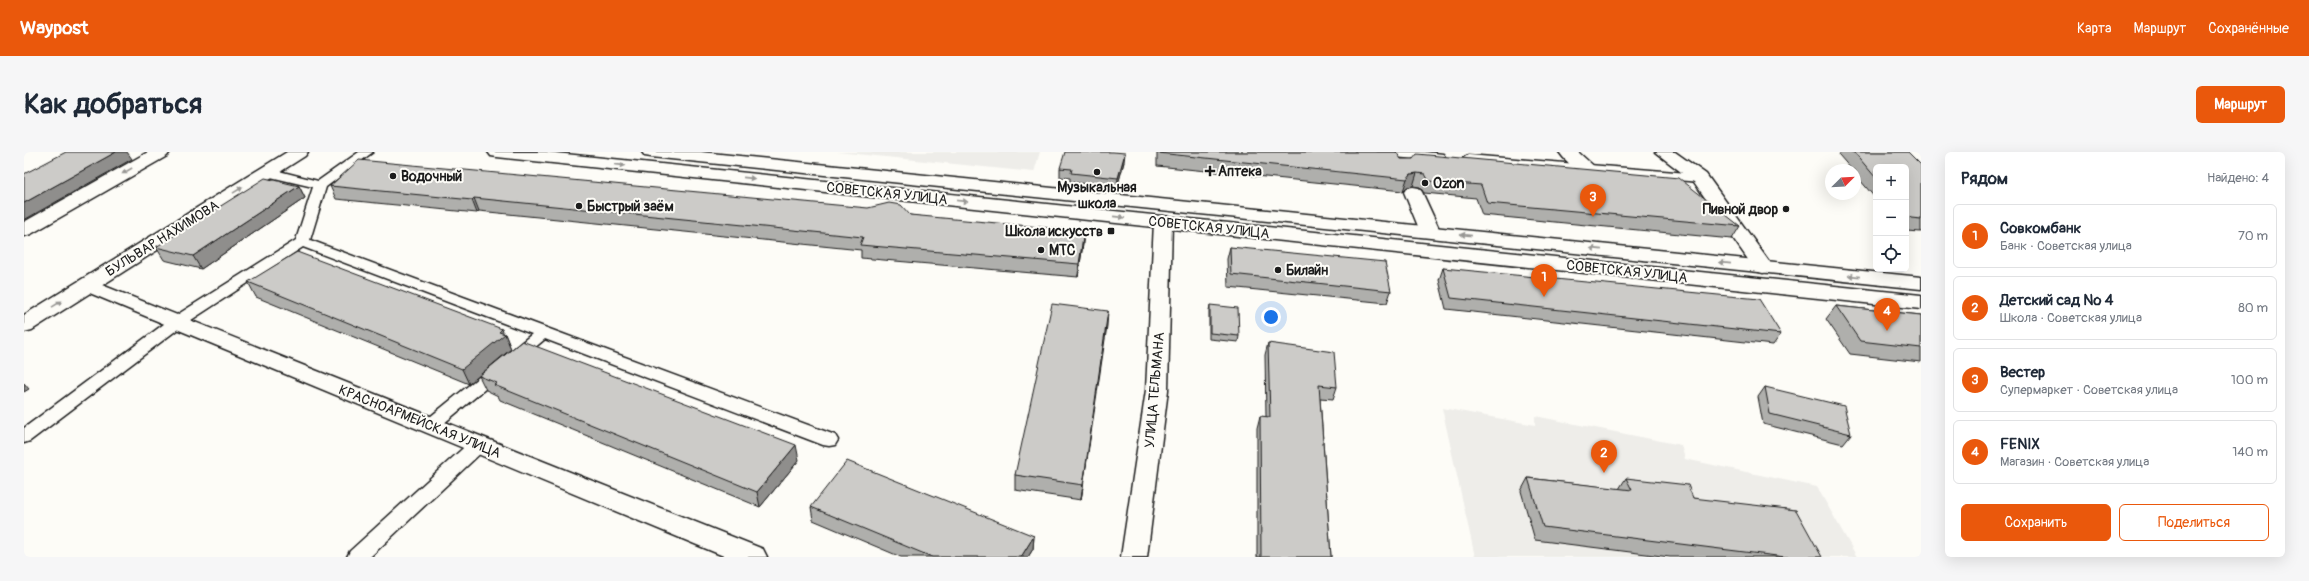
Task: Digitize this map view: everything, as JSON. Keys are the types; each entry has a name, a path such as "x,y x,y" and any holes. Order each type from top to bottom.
{"main road":[{"path":"24,230 161,152"},
{"name":"БУЛЬВАР НАХИМОВА","path":"24,325 299,152"},
{"name":"СОВЕТСКАЯ УЛИЦА","path":"498,152 1921,302"},
{"name":"СОВЕТСКАЯ УЛИЦА","path":"652,152 1430,231 1921,283"},
{"path":"1568,152 1588,169"},
{"path":"1664,152 1700,178 1763,267"},
{"path":"1413,192 1430,231"},
{"name":"УЛИЦА ТЕЛЬМАНА","path":"1134,557 1157,390 1163,222"},
{"name":"КРАСНОАРМЕЙСКАЯ УЛИЦА","path":"87,286 478,444 739,555"}],"lane":[{"path":"24,437 177,322 302,242 320,185 367,152"},
{"path":"1395,156 1700,178"},
{"path":"267,172 320,185"},
{"path":"302,242 829,440"},
{"path":"431,425 543,333"},
{"path":"358,557 478,444"}],"shaded area":[{"path":"837,152 1040,152 1034,172"},
{"path":"1442,408 1535,425 1535,416 1681,445 1685,459 1817,487 1857,557 1475,557"}],"building":[{"path":"66,152 116,152 24,203 24,174"},
{"path":"1065,152 1125,153 1118,178 1071,173 1072,169 1060,168"},
{"path":"1158,152 1396,152 1401,159 1413,159 1417,154 1679,178 1740,226 1487,203 1481,185 1429,181 1425,174 1411,174 1407,179"},
{"path":"1854,152 1908,152 1921,165 1921,219 1911,218 1909,216 1909,164 1873,164 1873,174"},
{"path":"359,160 868,208 889,203 901,205 910,215 1084,231 1079,264 860,245 863,237 474,198 472,200 330,186"},
{"path":"265,178 299,186 193,256 156,247"},
{"path":"1230,247 1385,262 1391,291 1231,274"},
{"path":"297,252 502,329 499,332 505,334 462,369 248,282"},
{"path":"1443,268 1759,299 1781,334 1451,298"},
{"path":"1052,304 1108,311 1083,485 1015,475"},
{"path":"1210,305 1238,308 1239,336 1210,333"},
{"path":"1836,306 1921,315 1921,348 1860,341"},
{"path":"522,341 796,445 757,492 494,385 497,383 479,376"},
{"path":"1268,343 1334,352 1337,387 1319,385 1331,557 1261,557 1260,416 1270,417"},
{"path":"1765,387 1844,406 1851,434 1770,414"},
{"path":"847,461 1034,536 1021,557 932,557 811,507"},
{"path":"1528,478 1632,490 1626,478 1688,485 1693,498 1796,510 1822,557 1785,557 1543,527"}],"place":[{"name":"Аптека","path":"1210,171"},
{"name":"Музыкальная школа","path":"1097,172"},
{"name":"Водочный","path":"393,176"},
{"name":"Ozon","path":"1425,183"},
{"name":"Быстрый заём","path":"579,206"},
{"name":"Пивной двор","path":"1786,209"},
{"name":"Вестер","path":"1593,217"},
{"name":"Школа искусств","path":"1111,231"},
{"name":"МТС","path":"1041,250"},
{"name":"Билайн","path":"1278,270"},
{"name":"Совкомбанк","path":"1544,297"},
{"name":"FENIX","path":"1887,331"},
{"name":"Детский сад № 4","path":"1604,473"}]}
